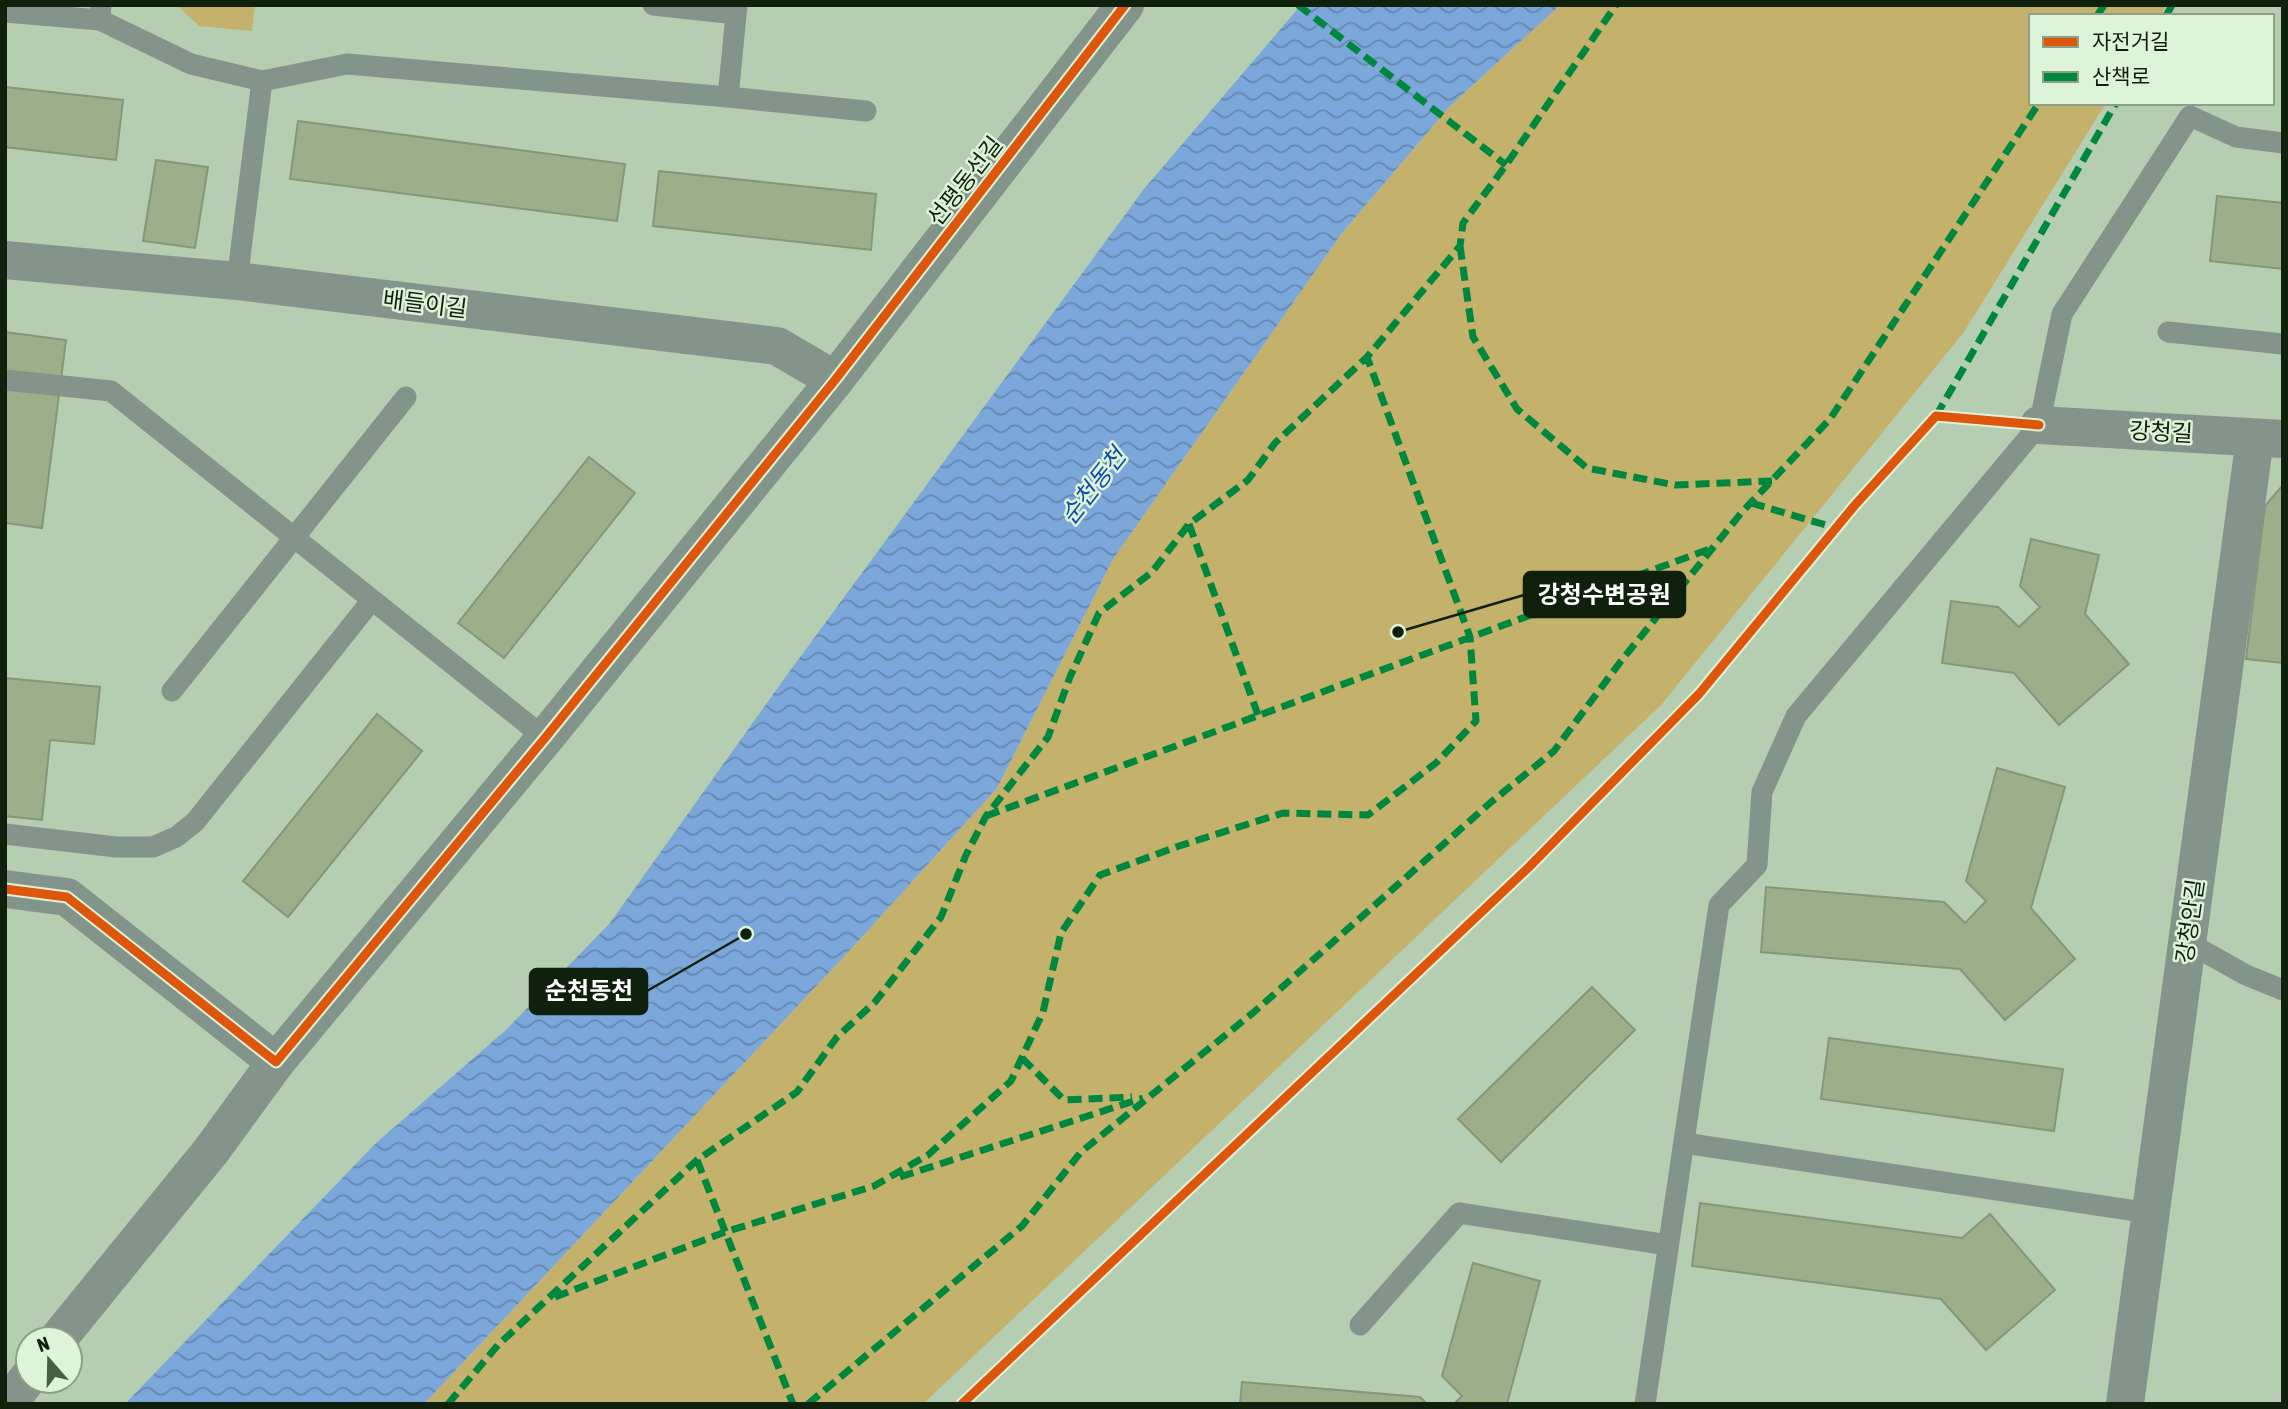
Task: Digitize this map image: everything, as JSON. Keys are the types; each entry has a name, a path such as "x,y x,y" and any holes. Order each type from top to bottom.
{"street":[{"name":"선평동선길","path":"69,1325 211,1151 276,1062 545,738 835,380 1125,5"},
{"name":"배들이길","path":"5,260 237,281 776,346 835,380"},
{"name":"강청길","path":"2039,425 2269,439"},
{"name":"강청안길","path":"2125,1404 2187,942 2269,439"},
{"path":"5,889 67,897 276,1062"}],"lane":[{"path":"653,5 736,10 728,97"},
{"path":"5,12 100,13 191,64 262,81 347,64 866,111"},
{"path":"237,281 262,81"},
{"path":"1644,1404 1719,905 1757,865 1762,792 1796,716 2039,425 2062,314 2190,116 2236,137 2283,142"},
{"path":"2168,332 2283,344"},
{"path":"5,380 111,391 545,738"},
{"path":"172,691 406,397"},
{"path":"5,834 116,847 153,847 176,837 195,822 372,600"},
{"path":"2187,942 2246,975 2283,990"},
{"path":"1684,1143 2150,1213"},
{"path":"1360,1325 1459,1213 1668,1245"}],"shaded area":[{"path":"177,5 255,5 252,31 199,26"},
{"path":"1560,5 2167,5 2162,14 2029,14 2029,105 2105,105 1964,332 1661,705 923,1404 424,1404 851,949 997,788 1113,559 1342,233 1449,107"}],"water":[{"path":"1301,5 1560,5 1449,107 1342,233 1113,559 997,788 851,949 424,1404 125,1404 375,1144 507,1029 610,923 784,679 1144,189"}],"building":[{"path":"5,87 123,100 116,160 5,147"},
{"path":"298,121 625,164 617,221 290,179"},
{"path":"156,160 208,167 195,248 143,241"},
{"path":"659,171 876,194 871,250 653,226"},
{"path":"2217,196 2283,203 2283,269 2210,261"},
{"path":"5,332 66,340 42,528 5,523"},
{"path":"589,457 635,493 504,658 458,623"},
{"path":"2282,486 2283,663 2246,659 2265,506"},
{"path":"2031,539 2099,555 2085,614 2129,664 2059,725 2014,673 1942,663 1951,601 1998,607 2019,627 2040,607 2020,586"},
{"path":"5,678 100,687 94,744 50,740 42,820 5,816"},
{"path":"377,714 422,751 288,917 243,881"},
{"path":"1997,768 2065,787 2031,908 2075,959 2005,1020 1960,969 1761,952 1766,887 1944,902 1965,923 1986,901 1966,881"},
{"path":"1592,987 1635,1030 1501,1162 1458,1119"},
{"path":"1829,1038 2063,1069 2054,1131 1821,1099"},
{"path":"1700,1203 1962,1238 1990,1214 2055,1290 1986,1350 1941,1299 1692,1266"},
{"path":"1473,1263 1540,1281 1507,1404 1454,1404 1462,1396 1442,1376"},
{"path":"1242,1382 1420,1397 1427,1404 1240,1404"}],"marked path":[{"path":"1298,5 1506,165"},
{"path":"448,1404 498,1345 697,1160 797,1092 837,1037 875,1002 941,917 966,855 986,816 1048,737 1070,677 1099,613 1152,572 1189,524 1248,480 1275,443 1367,357 1460,246 1463,223 1616,5"},
{"path":"2098,14 2104,5"},
{"path":"2167,14 2172,5"},
{"path":"808,1404 1022,1226 1081,1152 1254,1012 1490,803 1554,751 1621,661 1742,512 1830,419 2038,105"},
{"path":"1936,416 2115,105"},
{"path":"1460,246 1473,337 1517,409 1587,468 1675,485 1772,481"},
{"path":"555,1297 725,1232 874,1186 928,1155 1011,1081 1043,1012 1061,933 1100,875 1179,846 1283,813 1368,815 1436,763 1476,721 1470,637 1367,357"},
{"path":"1751,503 1836,528"},
{"path":"1189,524 1258,715"},
{"path":"986,816 1715,547"},
{"path":"1022,1058 1064,1100 1132,1097"},
{"path":"900,1177 1143,1098"},
{"path":"697,1160 793,1404"}],"cycle path":[{"path":"5,889 67,897 276,1062 545,738 835,380 1125,5"},
{"path":"962,1404 1529,867 1699,694 1855,505 1936,416 2039,425"}],"place":[{"name":"강청수변공원","path":"1398,632"},
{"name":"순천동천","path":"746,934"}]}
